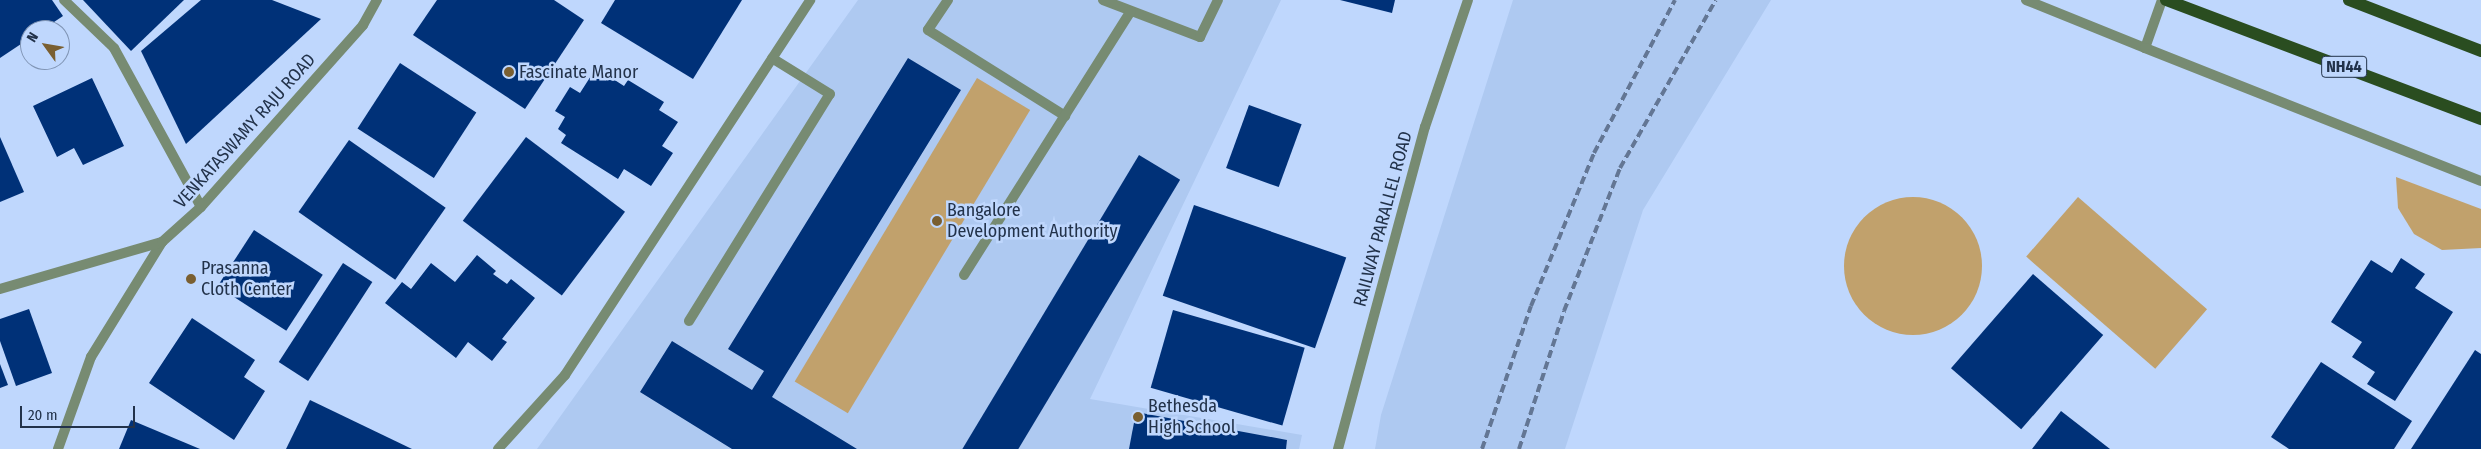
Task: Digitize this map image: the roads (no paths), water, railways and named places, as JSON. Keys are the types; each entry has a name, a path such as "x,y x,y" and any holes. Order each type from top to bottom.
{"main road":[{"name":"NH44","path":"2166,0 2481,119"},
{"path":"2349,0 2481,51"}],"street":[{"path":"64,0 114,48 201,207"},
{"name":"VENKATASWAMY RAJU ROAD","path":"0,289 162,242 201,207 363,24 377,0"},
{"path":"498,449 565,375 810,0"},
{"path":"948,0 928,30 1065,116"},
{"path":"1103,0 1200,37 1218,0"},
{"name":"RAILWAY PARALLEL ROAD","path":"1338,449 1425,127 1468,0"},
{"path":"2026,0 2481,181"},
{"path":"2145,48 2162,0"},
{"path":"964,275 1131,11"},
{"path":"689,321 830,94 772,58"},
{"path":"58,449 91,357 162,242"}],"railway":[{"path":"1482,449 1531,306 1594,153 1675,0"},
{"path":"1519,449 1564,311 1620,168 1716,0"}],"place":[{"name":"Fascinate Manor","path":"509,72"},
{"name":"Bangalore Development Authority","path":"937,221"},
{"name":"Prasanna Cloth Center","path":"191,279"},
{"name":"Bethesda High School","path":"1138,417"}]}
